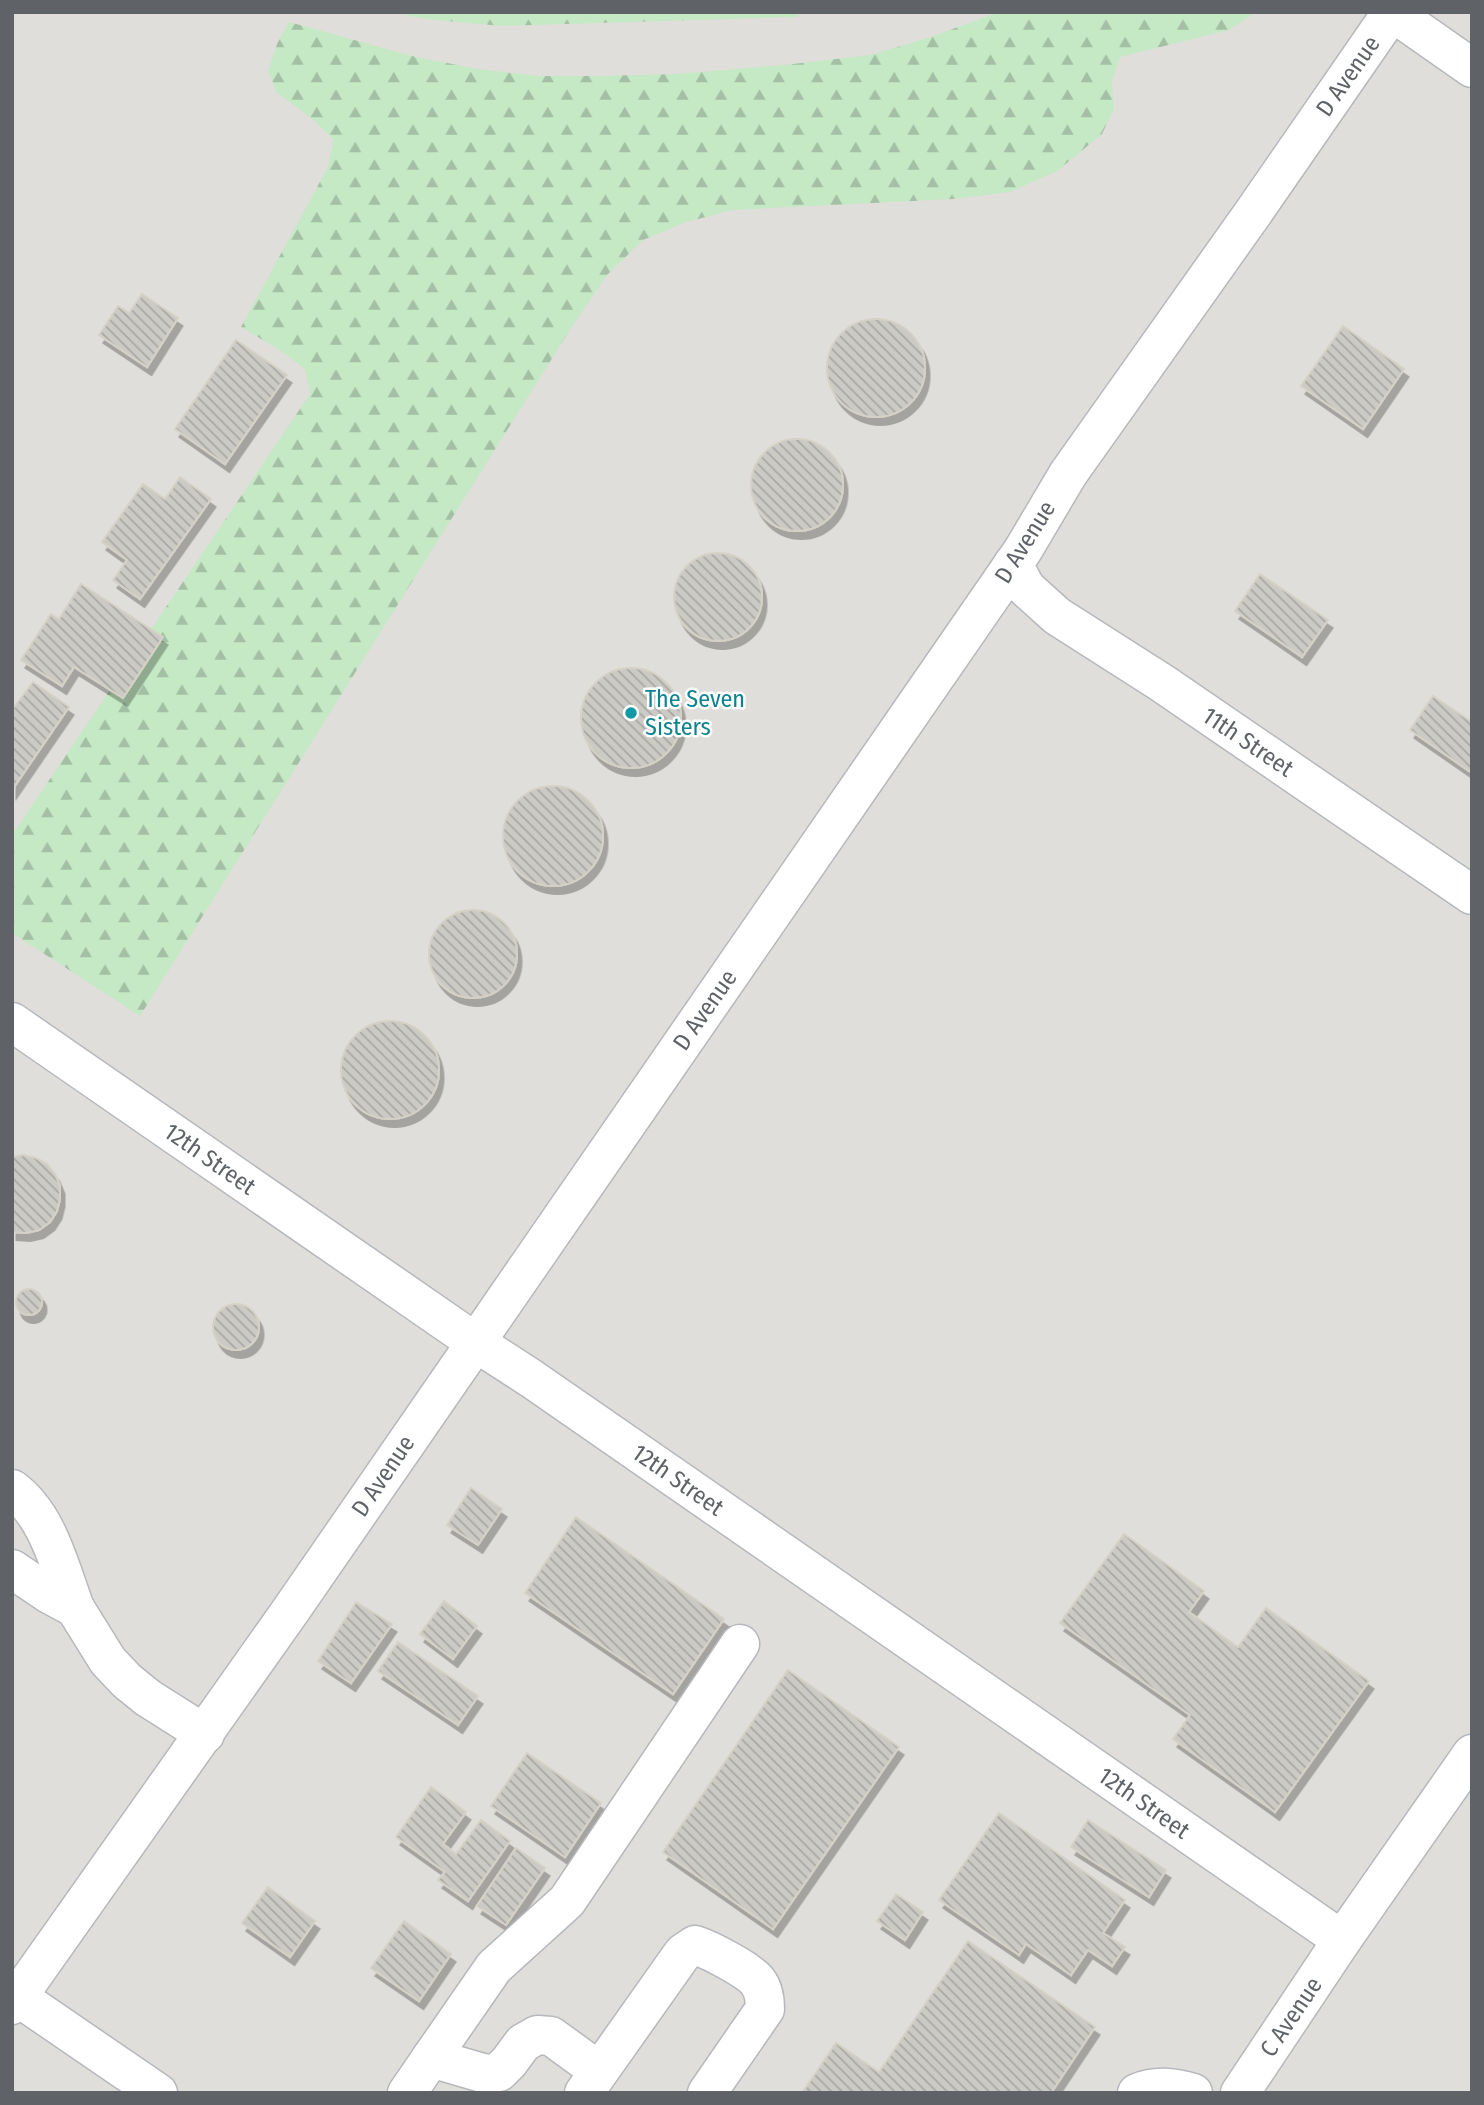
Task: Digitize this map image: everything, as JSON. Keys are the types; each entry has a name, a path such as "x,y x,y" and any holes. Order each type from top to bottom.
{"lane":[{"path":"1392,12 1472,68"},
{"name":"D Avenue","path":"14,1998 205,1734 475,1342 1020,576 1068,474 1253,214 1392,12"},
{"name":"11th Street","path":"1020,576 1058,616 1162,683 1472,895"},
{"name":"12th Street","path":"12,1022 1342,1940"},
{"path":"12,1489 28,1503 41,1523 75,1608 114,1668 148,1698 205,1734"},
{"path":"12,1569 75,1608"},
{"path":"407,2093 494,1967 567,1901 740,1644"},
{"name":"C Avenue","path":"1252,2089 1342,1940 1469,1763"},
{"path":"430,2058 486,2074 499,2072 523,2043 537,2035 551,2036 592,2082 683,1953 695,1945 713,1951 758,1981 765,1996 765,2009 706,2093"},
{"path":"14,1998 158,2093"},
{"path":"1136,2093 1160,2087 1193,2093"}],"shaded area":[{"path":"12,12 1472,12 1472,2093 12,2093"}],"green space":[{"path":"393,12 798,12 798,17 502,26 425,19"},
{"path":"999,12 1256,12 1229,30 1120,57 1112,82 1114,109 1102,134 1057,171 1010,192 954,199 732,210 687,222 643,240 607,275 573,325 140,1016 12,933 12,835 310,394 305,369 241,327 328,167 333,139 311,118 277,93 268,71 277,44 289,22 416,57 478,69 539,76 599,76 677,74 870,55 928,38"}],"building":[{"path":"142,294 178,318 147,367 99,335 118,306 129,313"},
{"path":"876,319 895,323 911,333 921,349 925,368 921,387 911,403 895,413 876,417 857,413 841,403 831,387 827,368 831,349 841,333 857,323"},
{"path":"1343,326 1404,369 1363,429 1301,386"},
{"path":"236,340 287,375 225,464 175,429"},
{"path":"797,439 815,442 830,452 840,467 843,485 840,503 830,518 815,528 797,531 779,528 764,518 754,503 751,485 754,467 764,452 779,442"},
{"path":"180,477 211,499 140,599 113,580 127,560 102,542 143,484 165,499"},
{"path":"709,553 727,553 743,560 755,572 762,588 762,606 755,622 743,634 727,641 709,641 693,634 681,622 674,606 674,588 681,572 693,560"},
{"path":"1260,574 1328,620 1302,657 1235,611"},
{"path":"81,584 163,637 123,698 74,667 62,686 21,660 51,614 59,619"},
{"name":"The Seven Sisters","path":"631,668 659,676 673,690 681,718 673,746 659,760 631,768 603,760 589,746 581,718 589,690 603,676"},
{"path":"33,682 69,707 12,790 12,710"},
{"path":"1433,696 1472,722 1472,773 1410,730"},
{"path":"553,786 572,789 589,800 600,817 603,836 600,855 589,872 572,883 553,886 534,883 517,872 506,855 503,836 506,817 517,800 534,789"},
{"path":"473,910 490,913 504,923 514,937 517,954 514,971 504,985 490,995 473,998 456,995 442,985 432,971 429,954 432,937 442,923 456,913"},
{"path":"390,1021 409,1025 425,1035 435,1051 439,1070 435,1089 425,1105 409,1115 390,1119 371,1115 355,1105 345,1089 341,1070 345,1051 355,1035 371,1025"},
{"path":"23,1155 47,1164 60,1186 57,1211 50,1222 39,1230 26,1233 12,1232 12,1157"},
{"path":"29,1289 38,1293 42,1302 38,1311 29,1315 20,1311 16,1302 20,1293"},
{"path":"236,1304 252,1311 259,1327 252,1343 236,1350 220,1343 213,1327 220,1311"},
{"path":"471,1488 502,1509 478,1545 447,1525"},
{"path":"576,1517 724,1619 673,1694 525,1593"},
{"path":"1124,1534 1204,1591 1189,1612 1238,1647 1266,1608 1369,1681 1275,1812 1173,1739 1190,1715 1060,1623"},
{"path":"444,1601 477,1626 453,1659 420,1634"},
{"path":"356,1602 392,1624 351,1683 318,1661"},
{"path":"398,1642 478,1696 458,1725 378,1671"},
{"path":"788,1670 899,1747 773,1929 663,1852"},
{"path":"527,1753 601,1803 565,1857 491,1806"},
{"path":"431,1787 466,1812 443,1844 456,1854 481,1820 510,1841 468,1901 438,1880 445,1872 396,1837"},
{"path":"999,1813 1125,1900 1103,1933 1125,1947 1112,1966 1088,1950 1071,1975 1026,1944 1019,1955 939,1900"},
{"path":"1088,1820 1166,1870 1149,1897 1071,1847"},
{"path":"516,1848 545,1868 506,1925 477,1906"},
{"path":"268,1887 315,1921 290,1957 242,1923"},
{"path":"896,1894 923,1912 905,1940 877,1921"},
{"path":"404,1921 451,1954 419,2001 371,1968"},
{"path":"968,1941 1095,2027 1051,2093 802,2093 836,2043 879,2072"}],"place":[{"name":"The Seven Sisters","path":"631,713"}]}
